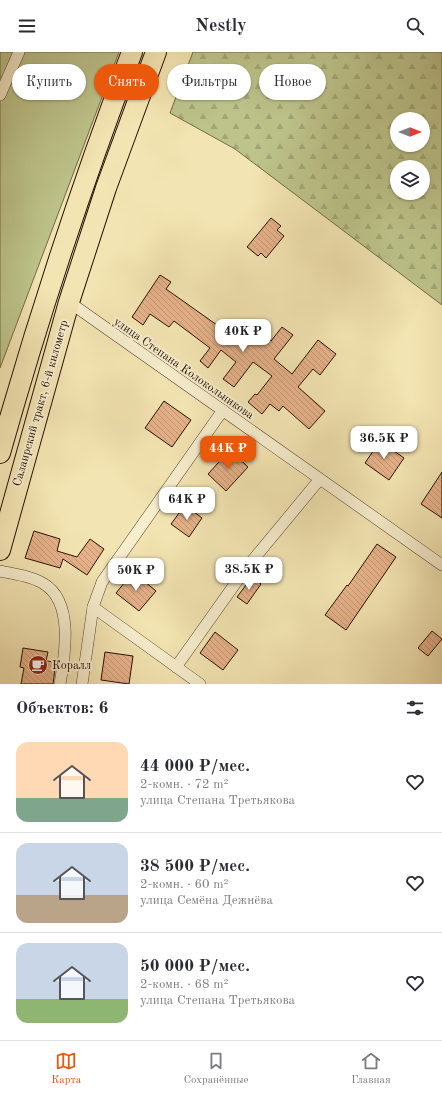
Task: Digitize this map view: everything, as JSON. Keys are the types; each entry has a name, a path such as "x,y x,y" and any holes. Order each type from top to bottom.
{"highway":[{"path":"0,453 48,291 85,182 132,52"},
{"name":"Салаирский тракт, 6-й километр","path":"0,550 8,489 106,188 156,52"}],"street":[{"path":"0,95 19,52"},
{"name":"улица Степана Колокольникова","path":"69,302 442,565"},
{"path":"82,684 93,607 102,582 223,410"},
{"path":"176,667 247,567 320,479"},
{"path":"0,571 42,583 52,590 58,597 67,643 60,684"},
{"path":"93,607 200,684"}],"green space":[{"path":"0,52 119,52 114,64 94,64 94,100 101,100 0,368"},
{"path":"193,52 442,52 442,305 235,149 170,113 175,100 251,100 251,64 188,64"}],"building":[{"path":"271,218 281,226 277,230 284,236 266,258 261,253 258,256 247,247"},
{"path":"160,275 171,282 166,289 224,330 232,320 242,328 247,322 271,341 282,327 293,335 274,359 292,374 318,340 336,354 320,375 313,369 298,387 325,411 309,429 283,406 279,411 270,404 262,414 248,402 255,394 257,395 272,376 253,362 234,387 223,379 236,362 221,350 208,368 200,361 210,348 174,321 169,327 150,314 143,325 132,317"},
{"path":"164,401 191,420 172,447 145,428"},
{"path":"380,441 404,458 389,480 365,463"},
{"path":"230,450 248,467 226,491 208,474"},
{"path":"442,472 442,518 421,504"},
{"path":"185,505 202,518 189,537 171,524"},
{"path":"34,531 60,539 57,551 77,557 90,539 104,549 87,575 63,559 60,568 25,558"},
{"path":"377,544 396,557 346,630 325,615 347,585 348,586"},
{"path":"133,572 156,591 139,611 116,593"},
{"path":"252,577 261,584 247,604 237,597"},
{"path":"432,631 442,639 428,656 418,648"},
{"path":"215,632 238,650 223,670 200,653"},
{"name":"Коралл","path":"23,648 48,652 46,661 56,662 53,684 21,684 24,668 20,667"},
{"path":"105,652 133,656 129,684 101,680"}],"place":[{"name":"Коралл","path":"38,665"}]}
